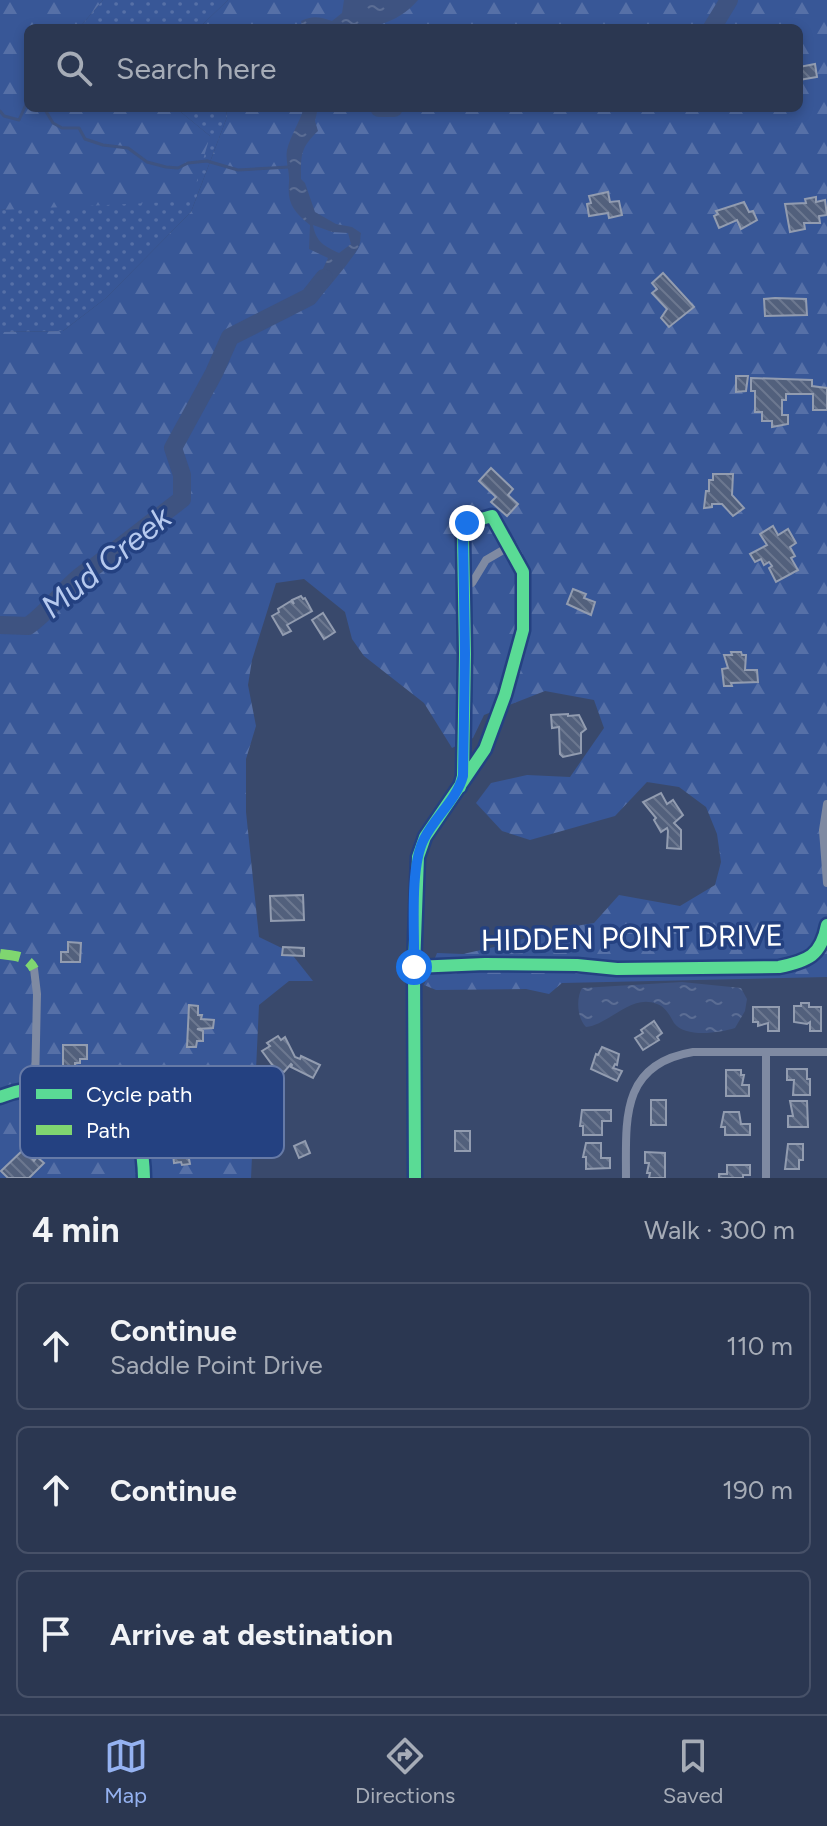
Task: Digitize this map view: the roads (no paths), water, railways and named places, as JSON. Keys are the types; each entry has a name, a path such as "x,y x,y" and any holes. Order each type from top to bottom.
{"street":[{"path":"415,1178 414,967 418,857 425,837 460,787 485,749 505,695 523,630 523,572 492,516 467,523 463,537 463,776 460,787"},
{"path":"464,587 472,583 486,560 510,546"},
{"path":"827,804 823,830 827,883"},
{"name":"HIDDEN POINT DRIVE","path":"414,967 485,964 638,969 669,966 779,967 802,962 816,953 823,942 827,925"},
{"path":"34,969 37,994 35,1066"},
{"path":"626,1178 626,1123 631,1095 646,1073 672,1057 693,1052 827,1052"},
{"path":"766,1052 766,1178"},
{"path":"0,1097 20,1091"},
{"path":"142,1158 144,1178"}],"water":[{"path":"344,0 418,0 406,12 382,24 301,24 301,21 309,18 332,21 342,13"},
{"path":"302,112 317,112 315,121 318,131 303,153 301,179 315,212 361,233 357,251 313,304 305,290 321,273 328,258 309,249 310,225 295,211 290,201 288,145","holes":["313,225 332,232 348,233 351,244 339,253 325,246"]},
{"path":"682,982 741,988 747,999 745,1011 735,1028 712,1033 686,1031 674,1023 663,1007 647,1002 629,1006 586,1027 579,1013 582,988"}],"waterway":[{"name":"Mud Creek","path":"714,24 729,0"},
{"path":"0,111 4,116 19,120 24,109"},
{"path":"46,112 53,123 62,128 79,128 85,139 128,148 147,162 166,167 178,168 188,163 207,161 238,170 289,167"},
{"name":"Mud Creek","path":"0,625 28,626 76,580 182,499 182,475 173,448 230,337 309,297 324,278"}]}
